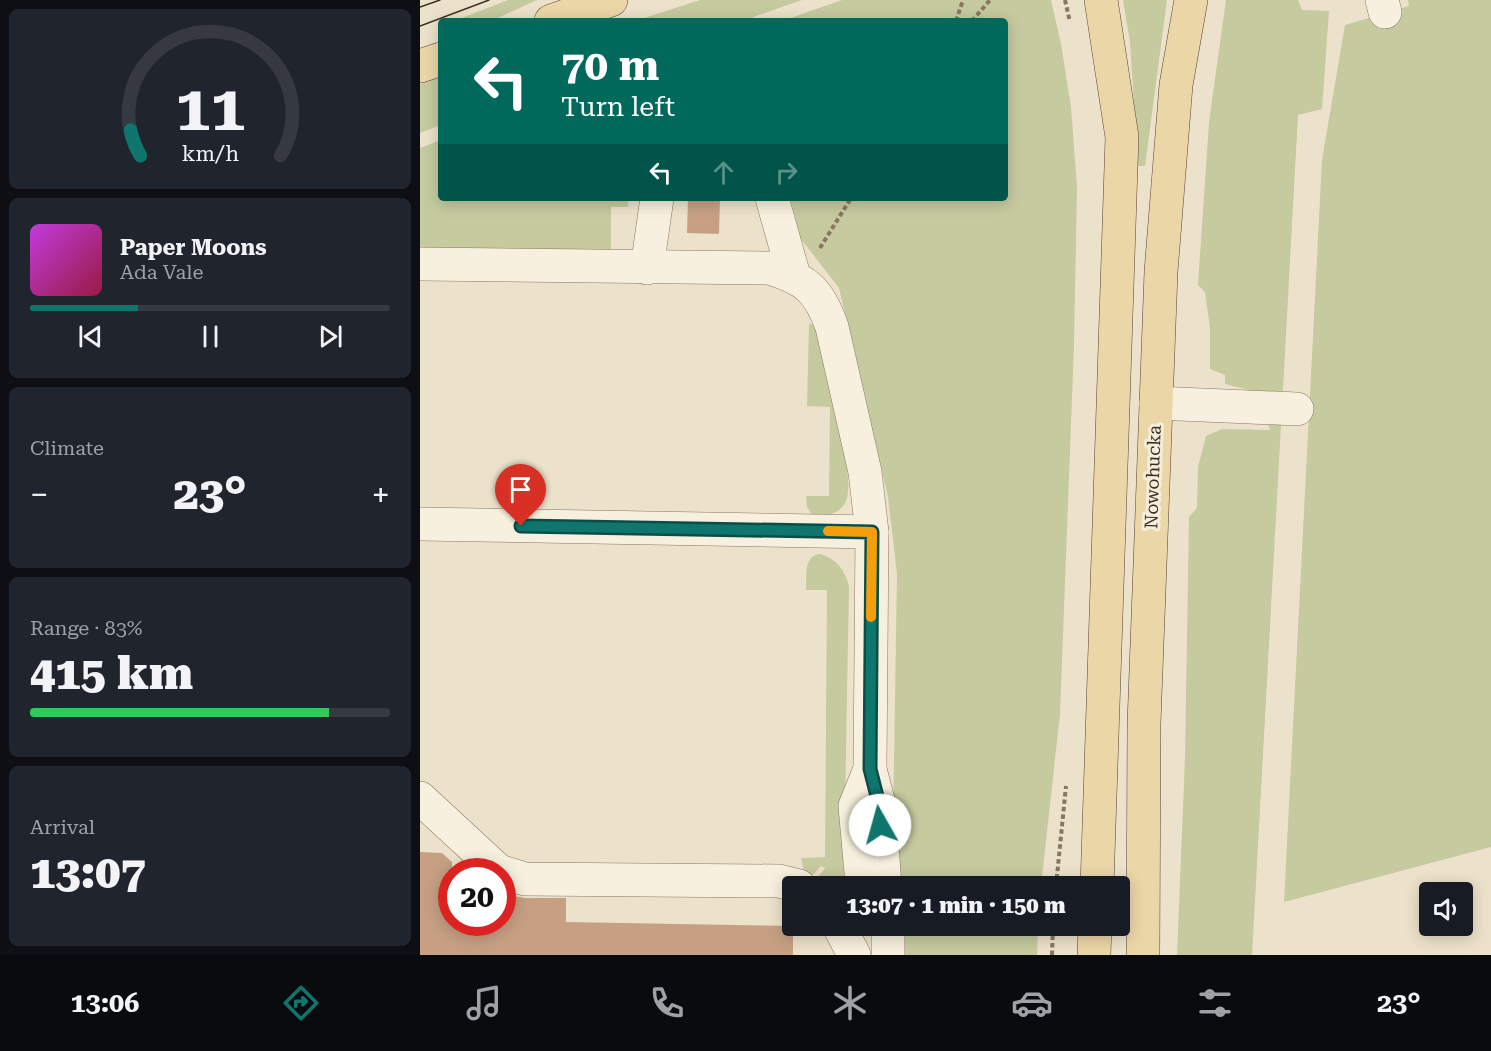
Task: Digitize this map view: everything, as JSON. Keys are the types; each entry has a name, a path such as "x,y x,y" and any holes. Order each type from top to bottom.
{"main road":[{"path":"560,18 611,0"},
{"path":"1097,876 1122,137 1101,0"},
{"name":"Nowohucka","path":"1143,955 1144,724 1156,403 1168,167 1176,85 1191,0"},
{"path":"420,66 438,60"},
{"path":"1094,955 1095,936"}],"lane":[{"path":"647,268 657,201"},
{"path":"773,201 794,276"},
{"path":"420,264 769,268 794,276 808,285 824,303 832,327 865,472 872,532 870,769 879,804 884,876"},
{"path":"1156,403 1297,409"},
{"path":"420,525 872,532"},
{"path":"861,876 855,806 870,769"},
{"path":"420,798 486,858"},
{"path":"516,876 525,879 782,882"},
{"path":"844,936 854,955"},
{"path":"866,936 866,955"},
{"path":"888,936 888,955"}],"path":[{"path":"957,18 963,0"},
{"path":"975,18 990,0"},
{"path":"794,276 813,260 849,201"},
{"path":"1052,955 1053,936"}],"green space":[{"path":"508,0 537,0 498,18 462,18"},
{"path":"700,0 802,0 751,18 644,18"},
{"path":"842,0 1051,0 1071,107 1077,187 1074,345 1060,714 1042,876 892,876 897,574 888,497 839,288 801,239 791,201 1008,201 1008,18 791,18"},
{"path":"1123,0 1167,0 1145,166 1138,166 1130,42"},
{"path":"1226,0 1298,0 1302,10 1329,11 1322,109 1298,115 1252,955 1177,955 1185,758 1189,517 1197,508 1198,467 1206,436 1222,429 1270,430 1257,392 1225,384 1225,375 1210,369 1210,328 1205,292 1198,285 1209,122"},
{"path":"1408,0 1491,0 1491,847 1284,902 1322,160 1345,25 1409,6"},
{"path":"438,77 438,126 420,133 420,84"},
{"path":"438,141 438,201 629,201 628,207 611,207 611,252 420,250 420,148"},
{"path":"809,323 817,327 839,418 848,470 848,490 845,503 835,513 826,515 812,515 807,507 806,496 829,496 830,407 807,406"},
{"path":"820,554 826,556 839,566 849,587 845,802 851,876 819,876 825,868 821,866 810,876 804,871 801,858 825,857 827,590 806,590 808,563"},
{"path":"896,936 1038,936 1037,955 896,955"}],"building":[{"path":"688,201 720,201 719,234 687,233"},
{"path":"420,852 442,853 448,858 438,858 438,936 516,936 516,896 566,898 566,922 782,926 782,936 793,936 793,955 420,955"}],"tram line":[{"path":"420,7 440,0"},
{"path":"441,18 489,0"},
{"path":"420,26 438,19"}],"slow traffic":[{"path":"828,531 872,532 871,617"}],"route":[{"path":"521,526 872,532 870,769 879,804 880,825"}]}
